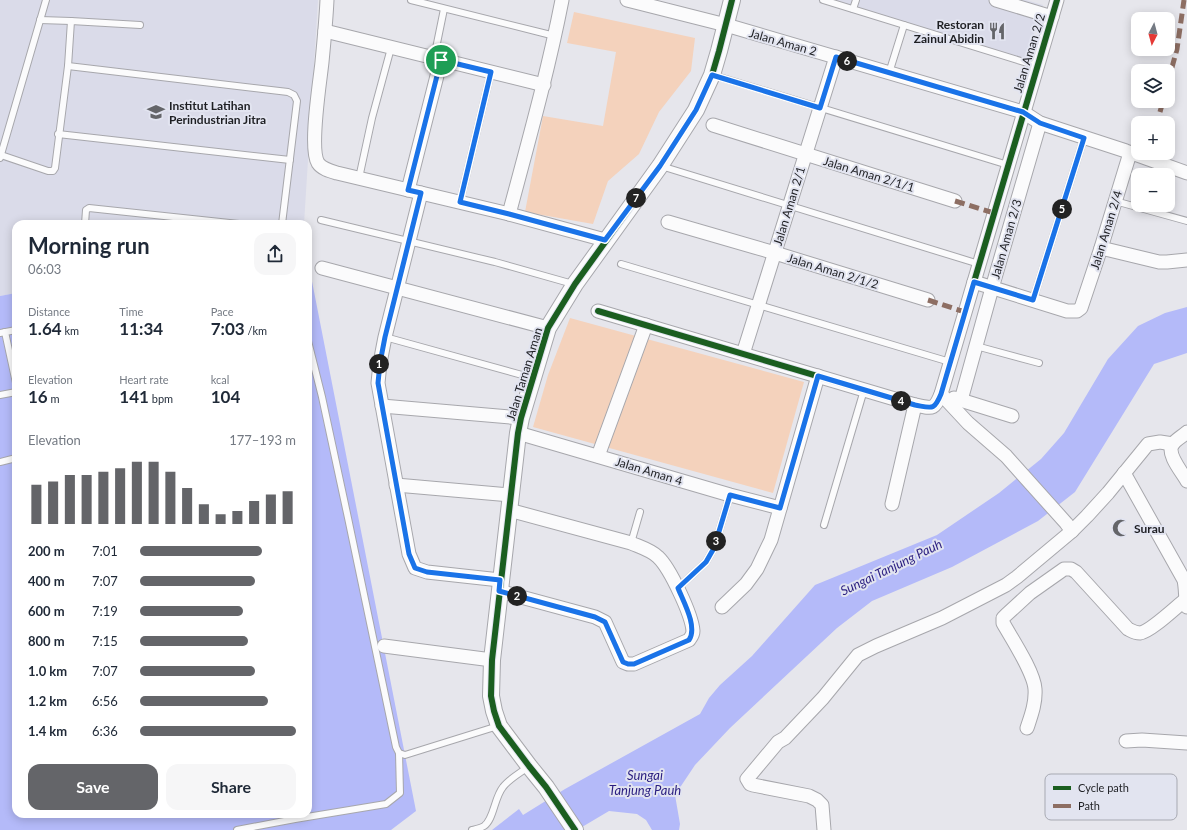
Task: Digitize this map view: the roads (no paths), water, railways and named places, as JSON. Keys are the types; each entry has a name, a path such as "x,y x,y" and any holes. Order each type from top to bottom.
{"street":[{"path":"327,0 314,134 315,155 318,164 325,169 509,214 605,240"},
{"path":"509,214 544,85 562,0"},
{"name":"Jalan Aman 2","path":"627,0 726,25 1023,112 1040,123 1130,152 1187,173"},
{"name":"Jalan Taman Aman","path":"575,830 546,787 500,726 494,711 491,696 492,660 520,425 548,328 575,284 605,240 660,166 696,110 712,75 732,0"},
{"path":"996,0 1052,17"},
{"name":"Jalan Aman 2/2","path":"941,394 1057,0"},
{"path":"325,31 544,85"},
{"name":"Jalan Aman 2/1","path":"743,354 836,57"},
{"path":"408,190 438,59"},
{"name":"Jalan Aman 2/3","path":"961,400 1040,123"},
{"name":"Jalan Aman 2/1/1","path":"713,125 955,201"},
{"name":"Jalan Aman 2/4","path":"1033,300 1067,311 1076,311 1081,308 1130,152"},
{"path":"396,484 510,502 644,548 657,556 666,565 678,588 691,620 692,636 689,640 634,664 628,664 623,662 605,622 595,617 500,586 427,572 415,568 409,554 396,484 378,383 385,337 421,193"},
{"name":"Jalan Aman 2/1/2","path":"668,222 928,300"},
{"path":"1101,248 1159,262 1187,260"},
{"path":"322,268 548,328"},
{"path":"974,282 1033,300"},
{"path":"598,311 915,405 928,408 934,407 937,404 941,394"},
{"path":"598,456 646,326"},
{"path":"722,607 746,584 757,569 771,540 818,376"},
{"path":"941,394 1012,416"},
{"path":"941,394 968,423 1006,456 1069,527"},
{"path":"892,504 915,405"},
{"name":"Jalan Aman 4","path":"382,406 520,425 598,456 730,495 780,508"},
{"path":"1187,432 1173,444 1171,450 1172,457 1187,481"},
{"path":"824,830 822,805 817,800 809,796 753,785 748,782 747,779 778,742 785,738 823,698 858,655 942,618 1006,585 1017,577 1069,527 1103,499 1148,444 1160,442 1173,444"},
{"path":"1027,728 1033,710 1035,689 1032,676 1003,623 1003,618 1030,593 1064,569 1071,569 1076,572 1128,628 1135,632 1141,633 1150,629 1186,603 1184,580 1124,473"},
{"path":"384,646 492,660"},
{"path":"1126,741 1142,740 1187,743"}],"lane":[{"path":"46,0 0,157 48,171 53,171 55,168 72,22"},
{"path":"411,0 436,3 444,9 555,36"},
{"path":"823,0 1037,66"},
{"path":"853,9 856,0"},
{"path":"438,59 444,9"},
{"path":"40,20 140,25"},
{"path":"889,73 904,25"},
{"path":"359,178 372,118 391,48"},
{"path":"68,66 288,92 294,95 297,101 282,220"},
{"path":"460,202 491,72"},
{"path":"712,75 1008,166"},
{"path":"58,134 290,160"},
{"path":"1033,300 1084,138"},
{"path":"660,166 979,264"},
{"path":"1115,200 1187,221"},
{"path":"85,220 86,210 89,208 202,220"},
{"path":"321,220 575,284"},
{"path":"620,264 950,362"},
{"path":"3,332 12,367"},
{"path":"385,337 533,378"},
{"path":"976,346 1039,363"},
{"path":"312,370 322,397 396,748 399,753 400,792 386,804 312,816"},
{"path":"824,525 864,390"},
{"path":"0,395 12,393"},
{"path":"0,462 12,459"},
{"path":"678,588 706,562 714,548 730,495"},
{"path":"631,544 640,512"},
{"path":"399,753 405,755 500,726"},
{"path":"472,830 483,827 489,821 496,799 503,786 529,766"},
{"path":"237,830 301,818"}],"water":[{"path":"312,281 416,811 391,830 0,830 0,296 12,294 12,818 312,818"},
{"name":"Sungai Tanjung Pauh","path":"1187,307 1187,353 1154,364 1075,492 1038,521 952,567 872,601 837,628 730,728 695,765 675,795 680,824 679,830 652,830 646,820 637,814 609,811 577,830 492,830 519,809 523,815 565,789 700,714 709,698 720,685 752,656 815,585 937,535 999,493 1041,459 1064,433 1108,359 1138,326 1165,313"}],"place":[{"name":"Restoran Zainul Abidin","path":"997,31"},
{"name":"Institut Latihan Perindustrian Jitra","path":"156,112"},
{"name":"Surau","path":"1121,528"}]}
